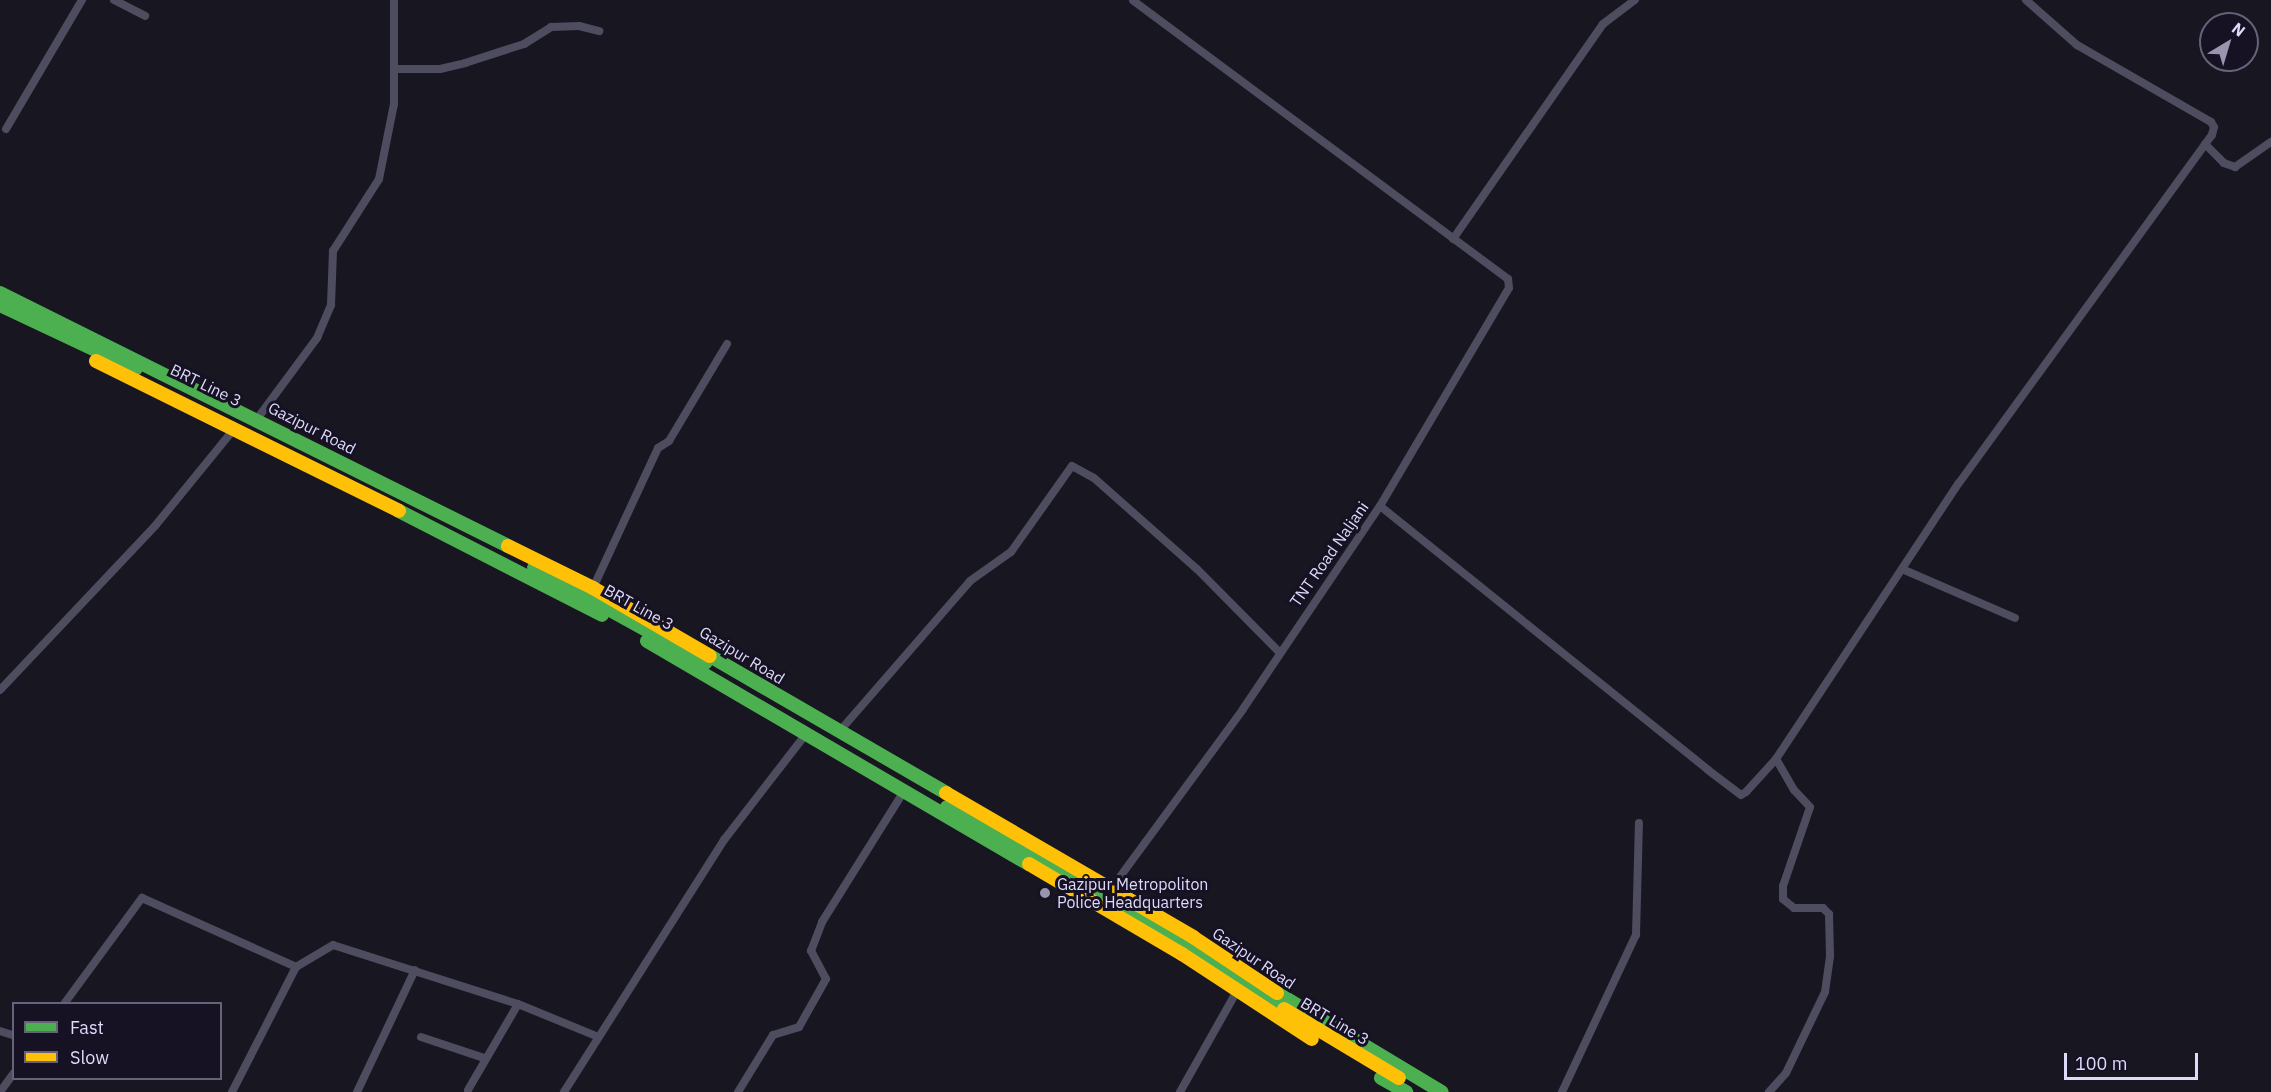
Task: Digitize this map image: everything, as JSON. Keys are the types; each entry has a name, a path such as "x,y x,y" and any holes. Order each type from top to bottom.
{"main road":[{"name":"Gazipur Road","path":"0,293 257,418 593,588 1111,889 1316,1019 1442,1092"},
{"name":"BRT Line 3","path":"0,305 192,395 639,626 1187,945 1311,1028 1424,1092"},
{"name":"Gazipur Road","path":"0,313 235,428 610,620 1182,954 1237,991 1406,1092"}],"street":[{"path":"6,129 82,0"},
{"path":"114,0 145,16"},
{"path":"257,418 317,338 327,316 333,251 379,179 394,104 396,69 394,0"},
{"name":"TNT Road Naljani","path":"1111,889 1244,709 1280,652 1380,506 1509,288 1508,279 1133,0"},
{"path":"1453,239 1603,24 1635,0"},
{"path":"1380,506 1741,795 1776,759 1959,483 2205,144 2214,127 2211,122 2077,45 2026,0"},
{"path":"396,69 449,67 524,44 551,27 579,26 599,32"},
{"path":"2205,144 2224,163 2235,167 2271,142"},
{"path":"593,588 657,448 674,435 727,344"},
{"path":"0,690 155,526 235,428"},
{"path":"838,732 970,581 1011,552 1072,466 1094,478 1197,569 1280,652"},
{"path":"1902,569 2015,618"},
{"path":"564,1092 596,1036 724,840 806,734"},
{"path":"1769,1092 1786,1073 1825,992 1830,955 1829,914 1823,908 1794,908 1783,899 1783,886 1810,807 1794,790 1776,759"},
{"path":"738,1092 773,1035 799,1027 826,979 811,951 822,922 903,793"},
{"path":"1562,1092 1636,935 1639,823"},
{"path":"65,1002 142,898 296,967"},
{"path":"232,1092 296,967 335,944 518,1004 596,1036"},
{"path":"357,1092 415,970"},
{"path":"1180,1092 1237,991"},
{"path":"468,1090 483,1058 518,1004"},
{"path":"0,1031 12,1035"},
{"path":"422,1037 483,1058"},
{"path":"0,1092 12,1076"}],"traffic: fast":[{"path":"0,293 508,546"},
{"path":"0,305 136,369"},
{"path":"399,511 602,615"},
{"path":"534,568 706,663"},
{"path":"647,641 1029,864"},
{"path":"710,656 946,793"},
{"path":"947,807 1187,945 1284,1009"},
{"path":"1277,993 1442,1092"},
{"path":"1381,1078 1406,1092"}],"traffic: slow":[{"path":"96,361 399,511"},
{"path":"508,546 593,588 710,656"},
{"path":"946,793 1193,937 1277,993"},
{"path":"1029,864 1182,954 1312,1039"},
{"path":"1284,1009 1399,1078"}],"place":[{"name":"Gazipur Metropoliton Police Headquarters","path":"1045,893"}]}
